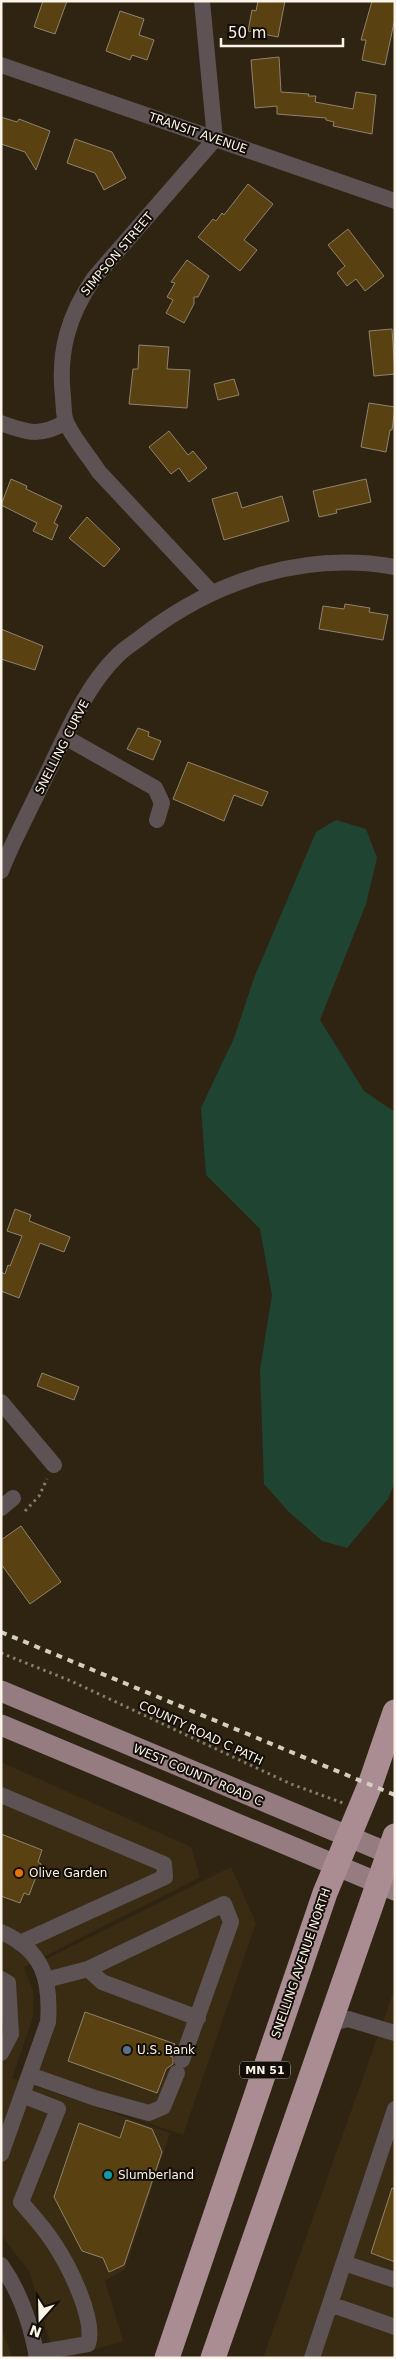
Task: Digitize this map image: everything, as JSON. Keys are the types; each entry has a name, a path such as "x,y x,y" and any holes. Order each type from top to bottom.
{"highway":[{"name":"SNELLING AVENUE NORTH","path":"167,2358 336,1865 360,1810 395,1712"},
{"path":"213,2358 330,2024 387,1886 393,1848"}],"main road":[{"name":"WEST COUNTY ROAD C","path":"1,1692 348,1837 393,1848"},
{"path":"1,1725 387,1886"}],"street":[{"path":"202,1 215,139"},
{"name":"TRANSIT AVENUE","path":"1,65 395,201"},
{"name":"SIMPSON STREET","path":"211,592 99,472 66,422 61,374 62,348 69,323 79,299 94,278 215,139"},
{"path":"1,423 34,433 52,430 66,422"},
{"name":"SNELLING CURVE","path":"1,871 77,713 96,682 118,654 164,620 211,592 256,574 284,568 341,563 393,562"},
{"path":"65,737 155,788 162,803 157,820"},
{"path":"1,1402 54,1464"},
{"path":"1,1795 164,1864 165,1870 165,1877 20,1943"},
{"path":"30,2075 94,2098 149,2113 163,2107 198,2018 231,1922 224,1904 88,1969 46,1980"},
{"path":"1,1932 20,1943 38,1958 49,1990 48,2022 1,2154"},
{"path":"88,1969 102,1982 198,2018"},
{"path":"1,1979 8,1983 11,2034 1,2053"},
{"path":"330,2024 348,2019 395,2033"},
{"path":"1,2265 23,2304 37,2355 88,2344 90,2324 68,2269 55,2244 22,2202 58,2109 22,2095"},
{"path":"312,2358 395,2109"},
{"path":"344,2263 395,2280"},
{"path":"330,2304 395,2327"}],"path":[{"path":"23,1513 39,1496 54,1464"},
{"name":"COUNTY ROAD C PATH","path":"1,1653 72,1681 291,1784 360,1810"}],"shaded area":[{"path":"1,1762 191,1847 200,1877 24,1967 33,1991 33,2017 12,2078 170,2133 125,2269 105,2281 123,2341 66,2358 55,2358 29,2271 1,2235"},
{"path":"231,1867 256,1923 183,2135 30,2082 52,2022 44,1960"},
{"path":"395,1988 395,2358 263,2358"},
{"path":"1,2328 10,2351 11,2358 1,2358"}],"green space":[{"path":"336,820 366,829 377,858 366,904 320,1020 364,1091 395,1112 395,1481 388,1499 347,1548 322,1541 288,1511 264,1484 260,1370 272,1295 260,1229 206,1175 201,1108 234,1038 254,978 316,832"}],"building":[{"path":"43,1 67,1 55,34 34,27"},
{"path":"258,1 285,1 278,37 248,31 252,10 256,11"},
{"path":"372,1 395,1 395,18 385,65 362,60 366,40 361,40"},
{"path":"120,11 144,19 139,35 154,40 147,60 132,55 130,60 106,51"},
{"path":"279,57 281,92 309,94 308,96 316,96 315,102 353,109 356,92 376,95 372,134 333,126 334,122 326,120 326,118 277,114 277,106 255,108 251,60"},
{"path":"1,117 17,122 19,119 50,131 36,170 25,152 1,144"},
{"path":"75,139 112,152 126,178 104,190 95,173 67,163"},
{"path":"248,184 273,204 244,240 257,250 240,271 198,237 213,219 216,221 222,213 224,215"},
{"path":"348,229 384,276 365,291 356,279 347,286 337,273 345,266 328,245"},
{"path":"187,260 209,276 198,297 194,297 194,304 184,323 166,313 173,300 167,297 175,283 171,282"},
{"path":"392,329 395,374 374,376 369,331"},
{"path":"139,345 169,347 167,369 190,370 187,408 129,404 133,369 138,369"},
{"path":"234,379 239,395 218,400 214,384"},
{"path":"369,403 395,407 392,430 390,430 386,452 361,447"},
{"path":"169,431 188,455 193,451 207,468 189,482 179,468 171,474 149,447"},
{"path":"11,479 27,486 26,489 62,506 54,523 58,525 52,540 33,531 37,523 1,505"},
{"path":"366,479 371,502 336,510 337,513 319,517 313,491"},
{"path":"237,492 242,508 282,496 289,521 224,540 212,499"},
{"path":"87,517 120,549 104,567 69,538"},
{"path":"345,604 370,608 369,612 388,615 383,640 319,629 323,606 344,609"},
{"path":"1,629 43,646 35,670 1,659"},
{"path":"138,728 149,732 148,736 161,741 153,760 127,749"},
{"path":"188,762 268,792 262,806 234,795 224,821 173,799"},
{"path":"15,1209 31,1215 29,1221 70,1237 64,1252 40,1243 19,1298 1,1291 1,1272 5,1274 8,1265 10,1266 22,1236 7,1231"},
{"path":"42,1373 79,1387 74,1400 37,1386"},
{"path":"21,1526 61,1582 30,1604 1,1564 1,1540"},
{"name":"Olive Garden","path":"1,1834 42,1850 38,1862 41,1864 29,1895 24,1893 20,1903 1,1896"},
{"path":"85,2012 175,2044 170,2056 173,2057 173,2064 166,2069 157,2093 68,2061"},
{"name":"Slumberland","path":"126,2120 152,2129 162,2152 124,2265 109,2272 103,2258 82,2251 54,2197 79,2123 120,2138"},
{"path":"392,2188 395,2189 395,2262 371,2253"}],"railway":[{"path":"1,1632 395,1795"}],"place":[{"name":"Olive Garden","path":"19,1873"},
{"name":"U.S. Bank","path":"127,2050"},
{"name":"Slumberland","path":"108,2175"}]}
